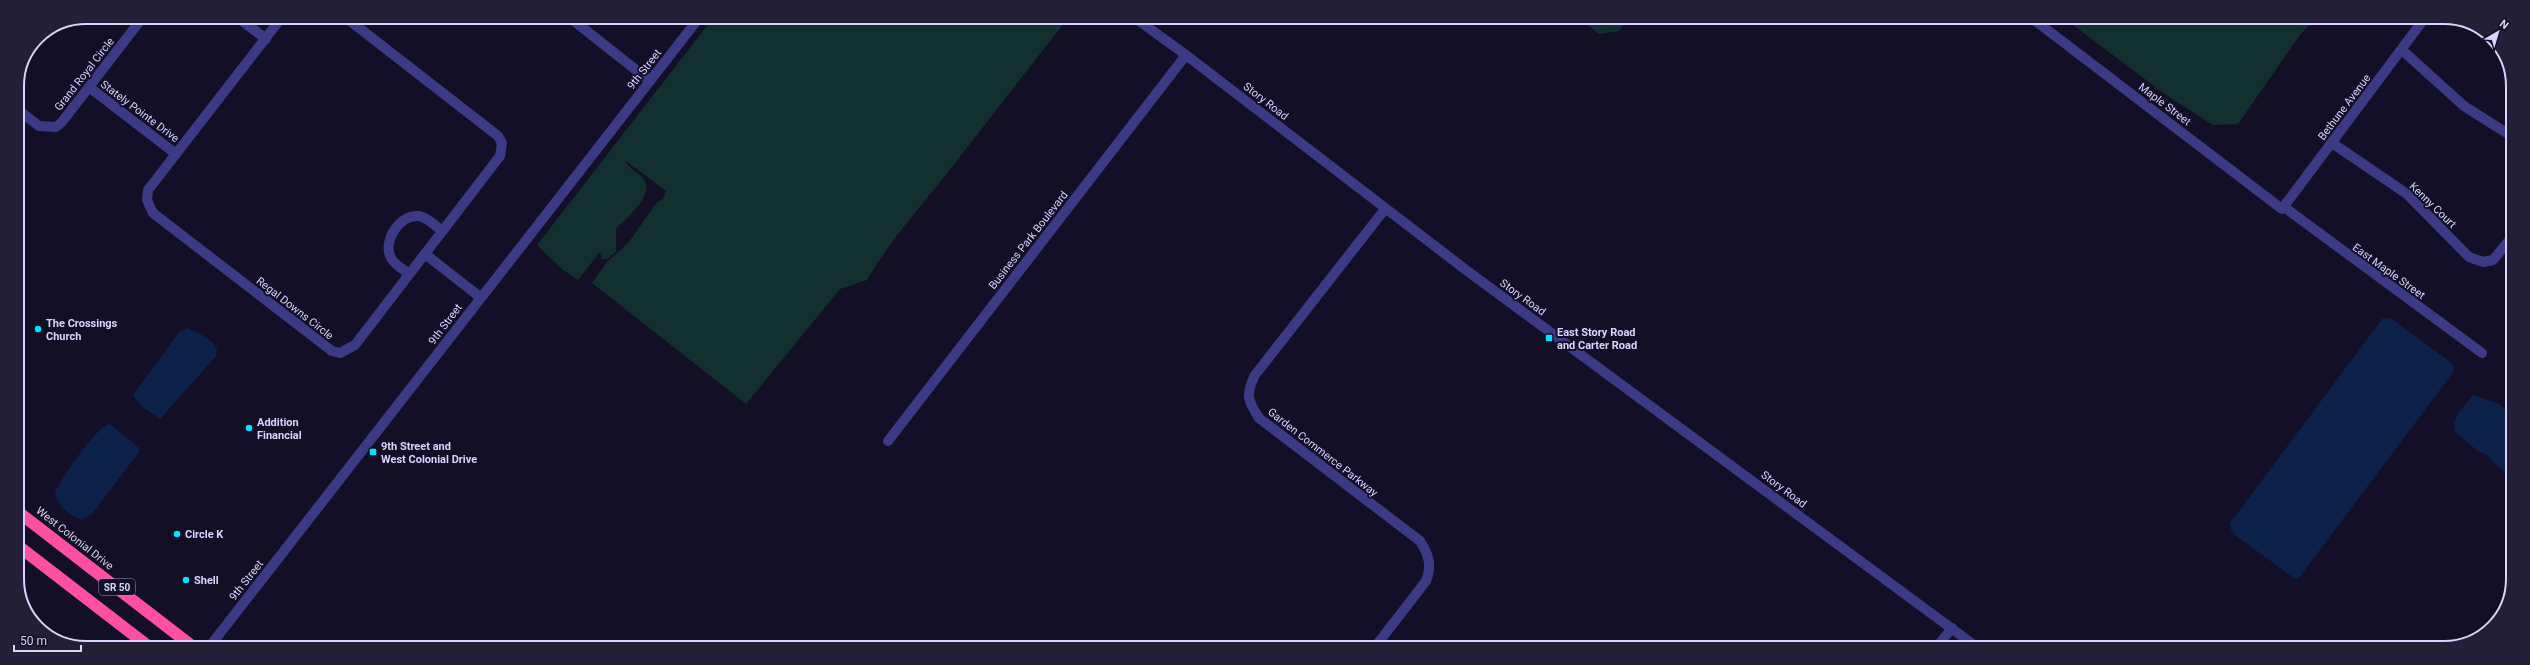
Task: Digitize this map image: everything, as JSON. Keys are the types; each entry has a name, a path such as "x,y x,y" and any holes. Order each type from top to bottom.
{"highway":[{"name":"West Colonial Drive","path":"24,516 186,641"},
{"name":"SR 50","path":"24,550 142,641"}],"street":[{"name":"Grand Royal Circle","path":"24,114 39,126 56,127 62,122 89,88 138,24"},
{"path":"246,24 266,39"},
{"name":"Regal Downs Circle","path":"277,24 148,190 146,200 153,214 332,351 340,353 355,345 500,156 502,143 498,136 354,24"},
{"path":"577,24 650,81"},
{"name":"9th Street","path":"214,641 480,297 694,24"},
{"name":"Story Road","path":"1143,24 1186,55 1385,209 1969,641"},
{"name":"Maple Street","path":"2040,24 2283,208"},
{"name":"Bethune Avenue","path":"2283,208 2420,24"},
{"path":"2402,50 2464,106 2506,133"},
{"name":"Business Park Boulevard","path":"888,441 1186,55"},
{"name":"Stately Pointe Drive","path":"89,88 176,154"},
{"name":"Kenny Court","path":"2332,143 2407,194 2469,257 2483,262 2493,260 2506,244"},
{"name":"East Maple Street","path":"2283,208 2482,352"},
{"name":"Garden Commerce Parkway","path":"1380,641 1426,581 1430,570 1428,554 1420,541 1259,418 1250,403 1248,390 1255,376 1385,209"},
{"path":"409,274 391,259 387,249 388,240 403,221 410,216 420,216 442,232"},
{"path":"425,254 480,297"},
{"path":"1942,641 1952,628"}],"green space":[{"path":"708,24 1063,24 945,176 904,226 867,280 840,289 746,404 592,283 607,262 629,242 657,202 663,199 666,191 626,161 628,166 641,176 646,183 644,197 616,229 616,252 607,259 602,259 600,252 578,280 563,270 537,245"},
{"path":"1586,24 1623,24 1619,31 1599,34"},
{"path":"2072,24 2310,24 2300,35 2238,124 2213,125 2166,95"}],"water":[{"path":"2383,318 2392,319 2449,361 2454,366 2454,371 2298,579 2295,579 2235,535 2231,530 2230,523"},
{"path":"187,328 202,335 212,342 217,349 216,356 160,419 141,406 133,395 180,331"},
{"path":"2473,395 2499,404 2506,410 2506,472 2497,466 2486,454 2479,452 2455,432 2454,423 2459,412"},
{"path":"110,424 139,448 139,452 93,513 82,520 65,510 56,498 55,493 71,466 88,443 97,433"}],"place":[{"name":"The Crossings Church","path":"38,329"},
{"name":"East Story Road and Carter Road","path":"1549,338"},
{"name":"Addition Financial","path":"249,428"},
{"name":"9th Street and West Colonial Drive","path":"373,452"},
{"name":"Circle K","path":"177,534"},
{"name":"Shell","path":"186,580"}]}
